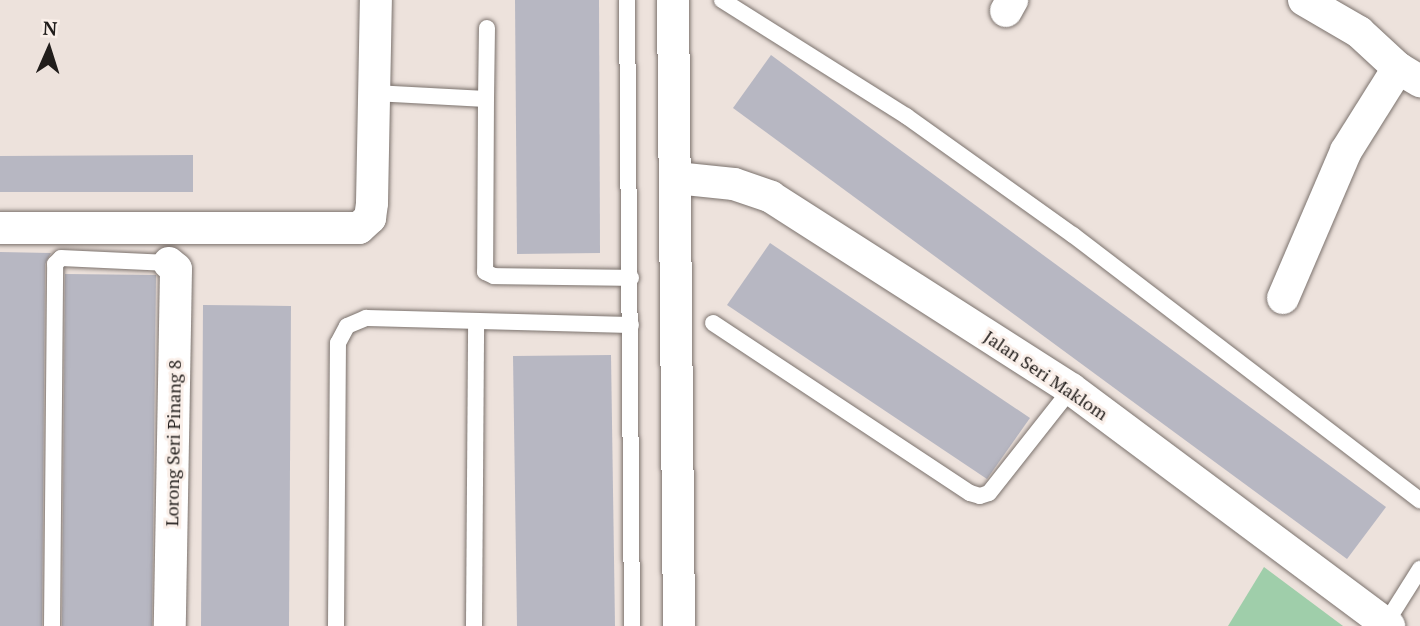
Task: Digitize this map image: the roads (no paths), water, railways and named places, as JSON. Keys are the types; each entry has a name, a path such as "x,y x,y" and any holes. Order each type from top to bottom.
{"street":[{"path":"0,228 359,228 370,218 372,203 376,0"},
{"path":"673,0 679,626"},
{"path":"1283,298 1346,151 1409,75 1359,32 1304,0"},
{"name":"Jalan Seri Maklom","path":"676,178 734,184 771,197 1071,389 1387,624"},
{"name":"Lorong Seri Pinang 8","path":"169,263 176,269 170,626"}],"lane":[{"path":"627,0 632,626"},
{"path":"722,0 905,116 1039,211 1420,500"},
{"path":"487,28 485,272 494,276 631,278"},
{"path":"374,93 486,99"},
{"path":"52,626 55,264 61,258 169,263"},
{"path":"336,626 338,343 347,326 366,318 631,325"},
{"path":"474,626 476,321"},
{"path":"713,323 970,493 980,496 989,493 1071,389"},
{"path":"1387,624 1420,569"}]}
